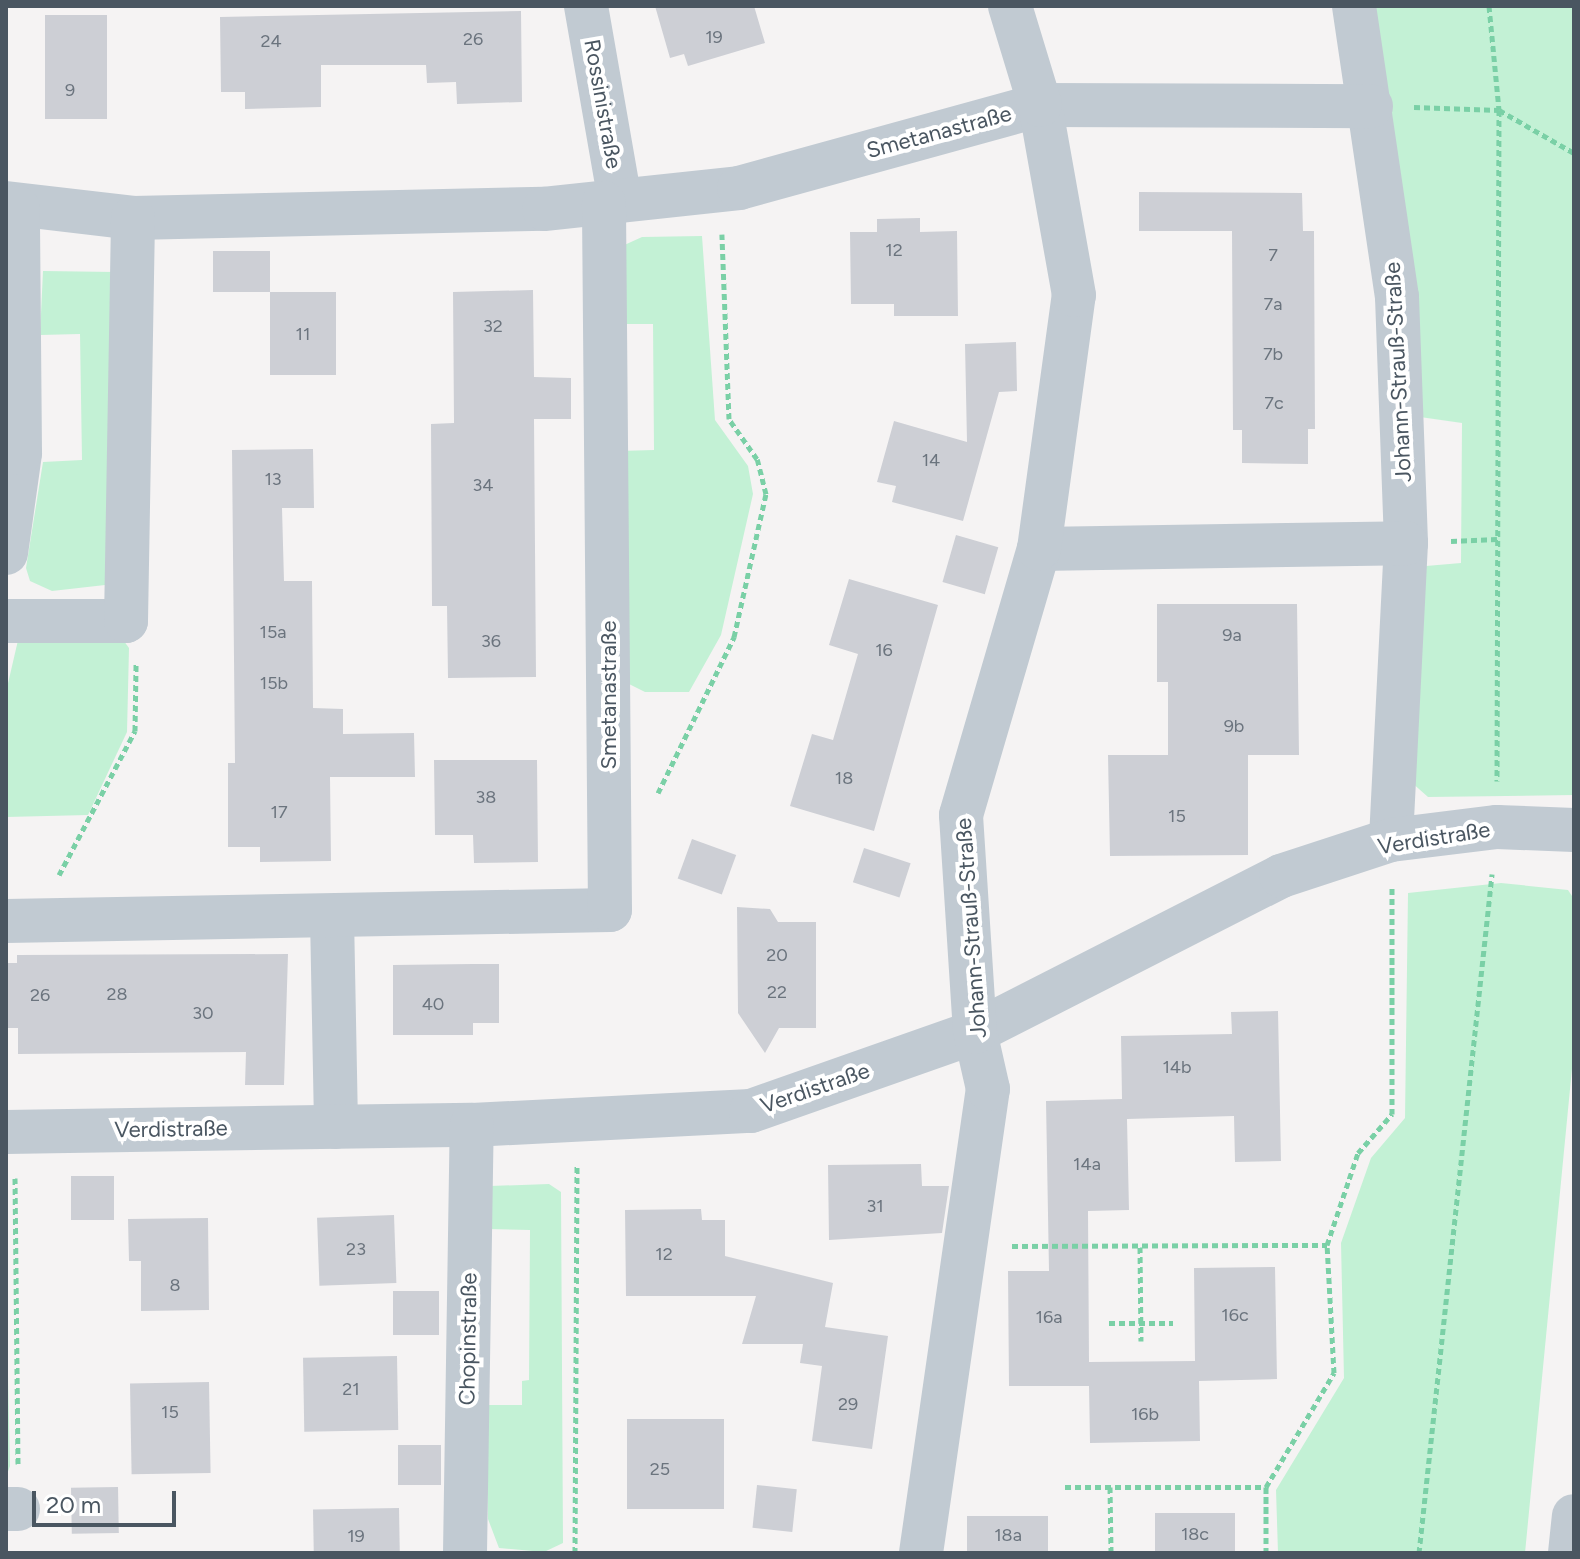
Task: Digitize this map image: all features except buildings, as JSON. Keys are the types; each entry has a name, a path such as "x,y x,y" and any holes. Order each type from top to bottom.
{"street":[{"name":"Rossinistraße","path":"586,6 612,202"},
{"name":"Johann-Strauß-Straße","path":"921,1553 988,1089 975,1032 961,815 1039,549 1074,295 1040,105 1010,6"},
{"name":"Johann-Strauß-Straße","path":"1354,6 1397,297 1406,543 1391,840"},
{"name":"Smetanastraße","path":"6,553 20,453 12,205 133,218 612,202 720,189 1040,105"},
{"path":"1040,105 1371,106"},
{"name":"Smetanastraße","path":"21,921 610,910 612,202"},
{"path":"6,621 126,621 133,218"},
{"path":"1039,549 1406,543"},
{"name":"Verdistraße","path":"10,1132 472,1125 751,1111 975,1032 1281,876 1391,840 1497,827 1574,830"},
{"path":"332,916 336,1127"},
{"name":"Chopinstraße","path":"465,1553 472,1125"},
{"path":"1570,1553 1574,1516"}],"path":[{"path":"1371,106 1499,110 1574,153"},
{"path":"652,806 734,637 766,494 757,459 729,419 720,189"},
{"path":"21,921 135,731 136,632 126,621"},
{"path":"1266,1553 1266,1487 1334,1373 1327,1245 1358,1153 1392,1114 1391,840"},
{"path":"575,1553 578,1120"},
{"path":"10,1132 12,1509"},
{"path":"965,1245 1327,1245"},
{"path":"1140,1247 1141,1341"},
{"path":"1109,1323 1173,1323"},
{"path":"1065,1487 1266,1487"},
{"path":"1110,1487 1111,1553"}],"green space":[{"path":"1360,6 1574,6 1574,795 1428,797 1410,781 1426,566 1461,563 1462,423 1420,417"},
{"path":"702,236 715,420 748,466 753,494 721,635 689,692 645,692 625,682 619,451 654,450 653,324 618,324 620,247 642,237"},
{"path":"43,271 115,272 105,585 52,591 30,581 26,568 43,462 82,460 80,334 40,335"},
{"path":"19,636 121,637 129,648 127,732 88,815 6,817 6,692"},
{"path":"1501,883 1568,890 1574,899 1574,1048 1525,1553 1278,1553 1276,1490 1344,1378 1341,1243 1371,1158 1405,1118 1408,893"},
{"path":"549,1184 561,1192 563,1543 544,1552 499,1548 488,1519 486,1405 522,1405 522,1381 529,1380 530,1230 488,1229 490,1186"},
{"path":"6,1287 10,1466 6,1477"}]}
